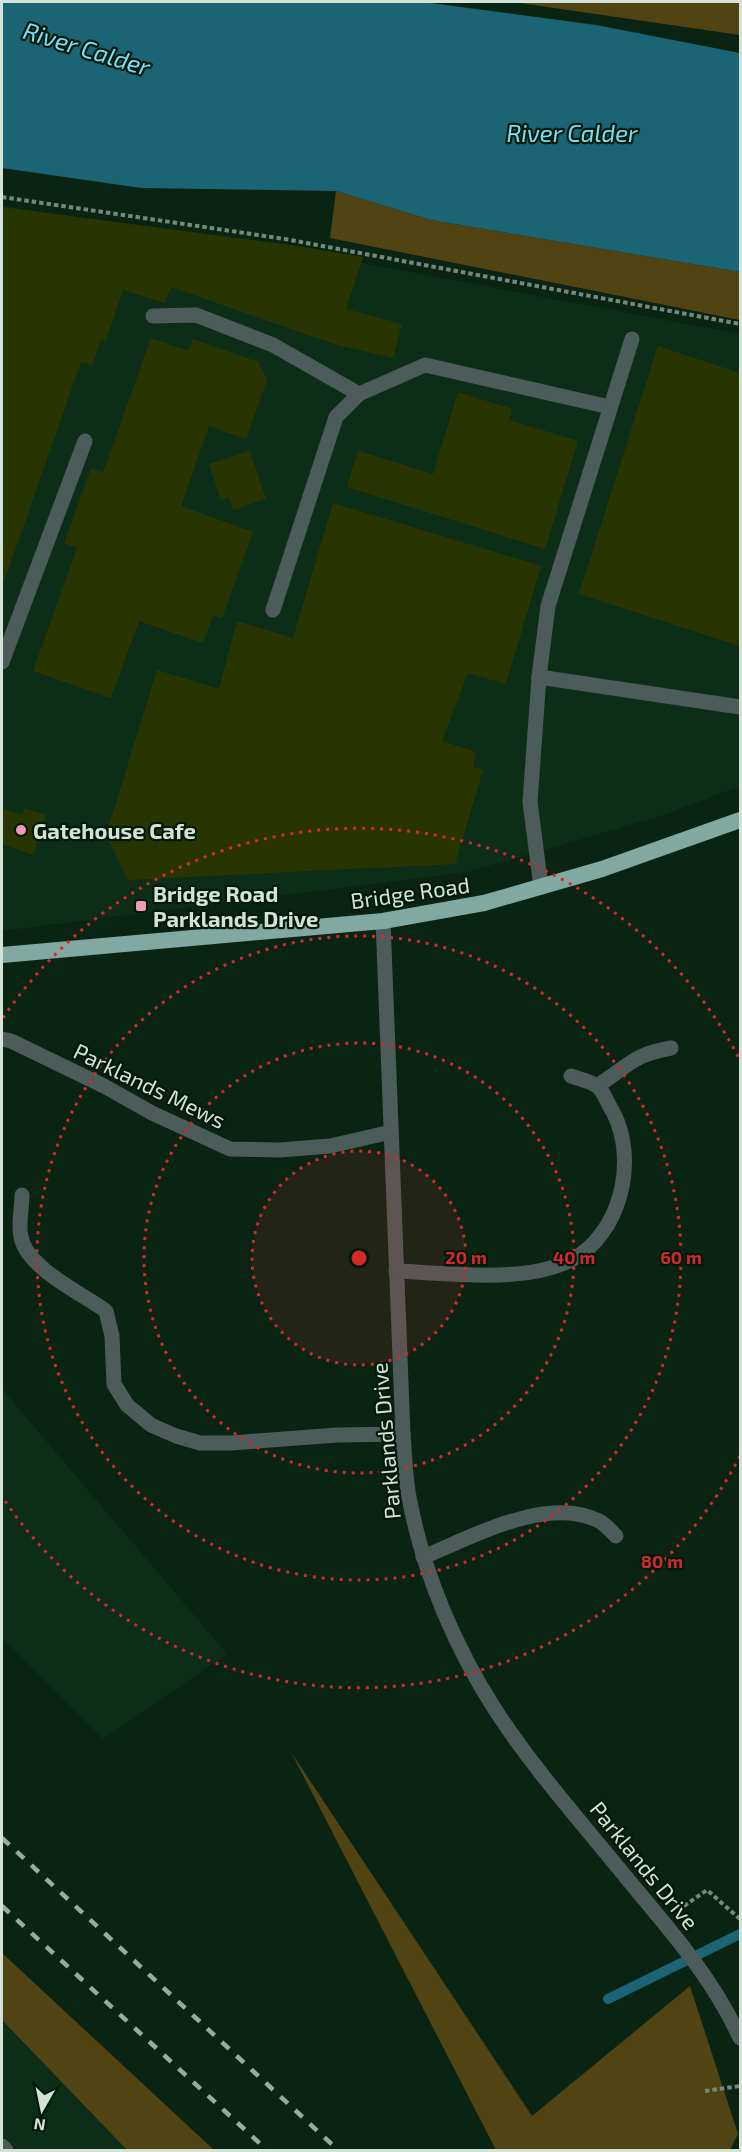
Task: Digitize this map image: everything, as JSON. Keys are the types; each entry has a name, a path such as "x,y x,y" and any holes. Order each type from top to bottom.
{"highway":[{"name":"Bridge Road","path":"2,955 382,921 484,903 602,869 741,820"}],"street":[{"path":"153,316 196,315 273,345 359,394"},
{"path":"541,887 530,802 538,677 548,606 632,339"},
{"path":"273,610 336,417 359,394 425,365 610,407"},
{"path":"2,662 85,441"},
{"path":"538,677 741,707"},
{"name":"Parklands Drive","path":"382,921 403,1434 409,1501 423,1557 447,1620 496,1710 542,1774 663,1919 719,1995 741,2038"},
{"name":"Parklands Mews","path":"2,1039 11,1041 104,1086 161,1118 230,1149 280,1150 330,1146 391,1132"},
{"path":"597,1086 628,1062 647,1053 671,1048"},
{"path":"396,1270 520,1274 553,1266 581,1254 601,1232 618,1206 624,1176 623,1147 614,1113 597,1086 571,1076"},
{"path":"22,1195 21,1236 29,1256 51,1276 106,1311 112,1336 114,1384 127,1405 151,1425 200,1443 337,1435 403,1434"},
{"path":"423,1557 504,1524 551,1512 577,1514 600,1521 616,1536"},
{"path":"2,2146 6,2151"}],"path":[{"path":"2,197 285,239 741,324"},
{"path":"663,1919 707,1890 741,1919"},
{"path":"705,2091 741,2086"}],"shaded area":[{"path":"513,2 740,2 740,35"},
{"path":"336,191 431,220 740,272 740,320 330,238"},
{"path":"2,206 309,253 740,334 740,786 661,816 467,872 2,931"},
{"path":"2,1389 227,1654 103,1739 2,1638"},
{"path":"291,1752 532,2116 690,1986 738,2134 730,2150 496,2150"},
{"path":"2,1953 214,2150 127,2150 2,2020"},
{"path":"2,2020 127,2150 2,2150"}],"water":[{"name":"River Calder","path":"2,2 423,2 596,25 740,53 740,272 431,220 336,191 141,188 2,168"}],"building":[{"path":"2,207 298,246 363,257 346,309 402,324 393,358 334,344 171,287 165,303 123,290 106,341 101,340 92,365 81,362 2,588"},
{"path":"151,338 188,351 193,339 258,362 267,380 246,439 209,426 181,506 253,532 222,618 213,615 203,643 139,621 111,698 33,671 77,548 64,543 91,468 103,473"},
{"path":"658,346 740,373 740,646 579,594"},
{"path":"458,392 512,409 509,420 578,441 545,549 347,487 358,451 433,474"},
{"path":"250,451 266,499 233,510 229,497 221,500 209,464"},
{"path":"333,503 541,566 506,684 468,673 442,741 476,752 473,767 483,770 455,864 128,880 106,835 157,670 219,689 237,621 293,638"},
{"name":"Gatehouse Cafe","path":"2,808 22,815 25,808 46,815 33,855 2,844"}],"waterway":[{"path":"608,1999 740,1934"}],"railway":[{"path":"2,1838 338,2150"},
{"path":"2,1906 267,2150"}],"place":[{"name":"Gatehouse Cafe","path":"21,830"},
{"name":"Bridge Road Parklands Drive","path":"141,906"}]}
